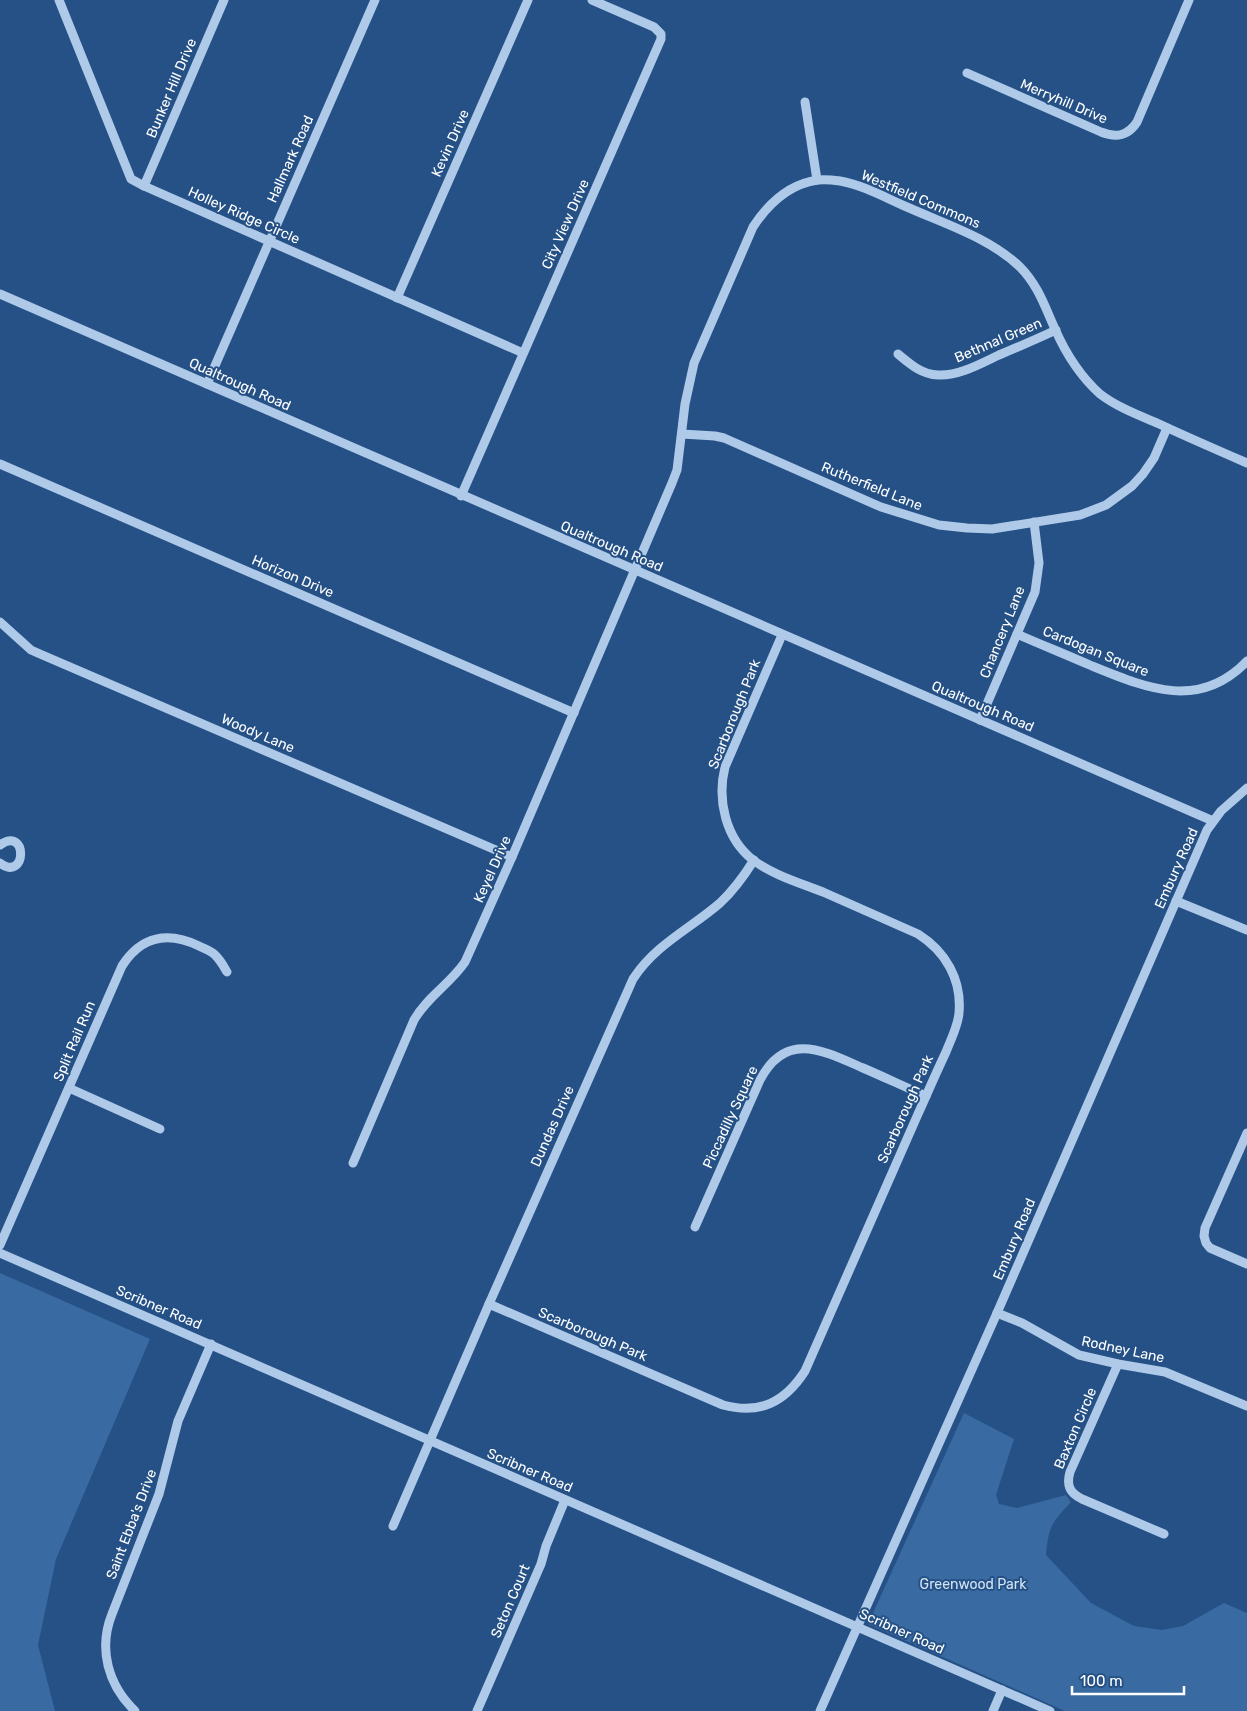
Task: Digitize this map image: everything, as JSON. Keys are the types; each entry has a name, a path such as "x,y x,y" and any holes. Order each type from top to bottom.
{"street":[{"name":"Holley Ridge Circle","path":"59,0 132,180 523,353"},
{"name":"Bunker Hill Drive","path":"144,186 224,0"},
{"name":"Hallmark Road","path":"207,384 375,0"},
{"name":"Kevin Drive","path":"397,298 528,0"},
{"name":"City View Drive","path":"461,496 661,39 661,34 654,27 592,0"},
{"name":"Merryhill Drive","path":"967,73 1101,132 1113,136 1123,135 1133,128 1137,122 1189,0"},
{"path":"805,102 817,180"},
{"name":"Westfield Commons","path":"634,571 677,470 685,404 694,363 753,227 762,213 786,192 817,180 841,181 863,188 991,246 1020,268 1033,283 1072,362 1085,380 1102,396 1124,409 1247,463"},
{"name":"Qualtrough Road","path":"0,294 461,496 1213,821"},
{"name":"Bethnal Green","path":"898,354 911,366 922,372 937,375 952,374 971,368 1056,330"},
{"name":"Rutherfield Lane","path":"682,434 724,438 881,507 939,525 992,529 1080,515 1106,505 1132,486 1143,474 1154,458 1167,428"},
{"name":"Horizon Drive","path":"0,464 574,713"},
{"name":"Chancery Lane","path":"980,720 1018,634 1038,579 1038,546 1034,522"},
{"name":"Keyel Drive","path":"354,1163 414,1020 425,1003 457,974 465,962 512,858 634,571"},
{"name":"Woody Lane","path":"0,622 31,650 512,858"},
{"name":"Cardogan Square","path":"1018,634 1128,681 1158,690 1192,690 1209,686 1230,675 1247,661"},
{"name":"Scarborough Park","path":"489,1304 724,1404 744,1409 772,1403 788,1392 805,1371 926,1096 960,1014 957,984 952,969 942,954 930,942 918,934 754,860 740,846 728,824 721,795 722,780 731,752 782,635"},
{"name":"Embury Road","path":"820,1711 997,1313 1207,830 1221,811 1247,788"},
{"path":"0,845 8,841 16,843 21,850 21,859 15,865 1,867"},
{"name":"Dundas Drive","path":"393,1526 633,979 656,951 708,912 733,890 754,860"},
{"path":"1176,901 1247,930"},
{"name":"Split Rail Run","path":"0,1245 128,956 137,947 148,942 160,938 172,938 184,940 215,954 227,972"},
{"name":"Piccadilly Square","path":"695,1227 760,1080 770,1064 787,1052 798,1049 818,1049 926,1096"},
{"path":"69,1088 160,1129"},
{"path":"1247,1133 1211,1212 1204,1236 1210,1248 1247,1264"},
{"name":"Scribner Road","path":"0,1252 430,1442 1050,1711"},
{"name":"Rodney Lane","path":"997,1313 1022,1323 1079,1356 1165,1372 1247,1406"},
{"name":"Saint Ebba's Drive","path":"135,1711 114,1684 105,1652 106,1632 161,1488 177,1425 211,1344"},
{"name":"Baxton Circle","path":"1118,1364 1070,1472 1069,1488 1072,1493 1082,1499 1164,1534"},
{"name":"Seton Court","path":"478,1711 538,1572 546,1546 565,1500"},
{"path":"992,1711 1002,1690"}],"green space":[{"path":"0,1273 150,1339 56,1559 38,1645 55,1711 0,1711"},
{"name":"Greenwood Park","path":"964,1413 1014,1439 996,1495 999,1504 1017,1508 1066,1495 1071,1502 1052,1526 1048,1537 1046,1555 1091,1603 1134,1626 1162,1630 1183,1626 1224,1603 1247,1613 1247,1711 1065,1711 868,1624"}]}
